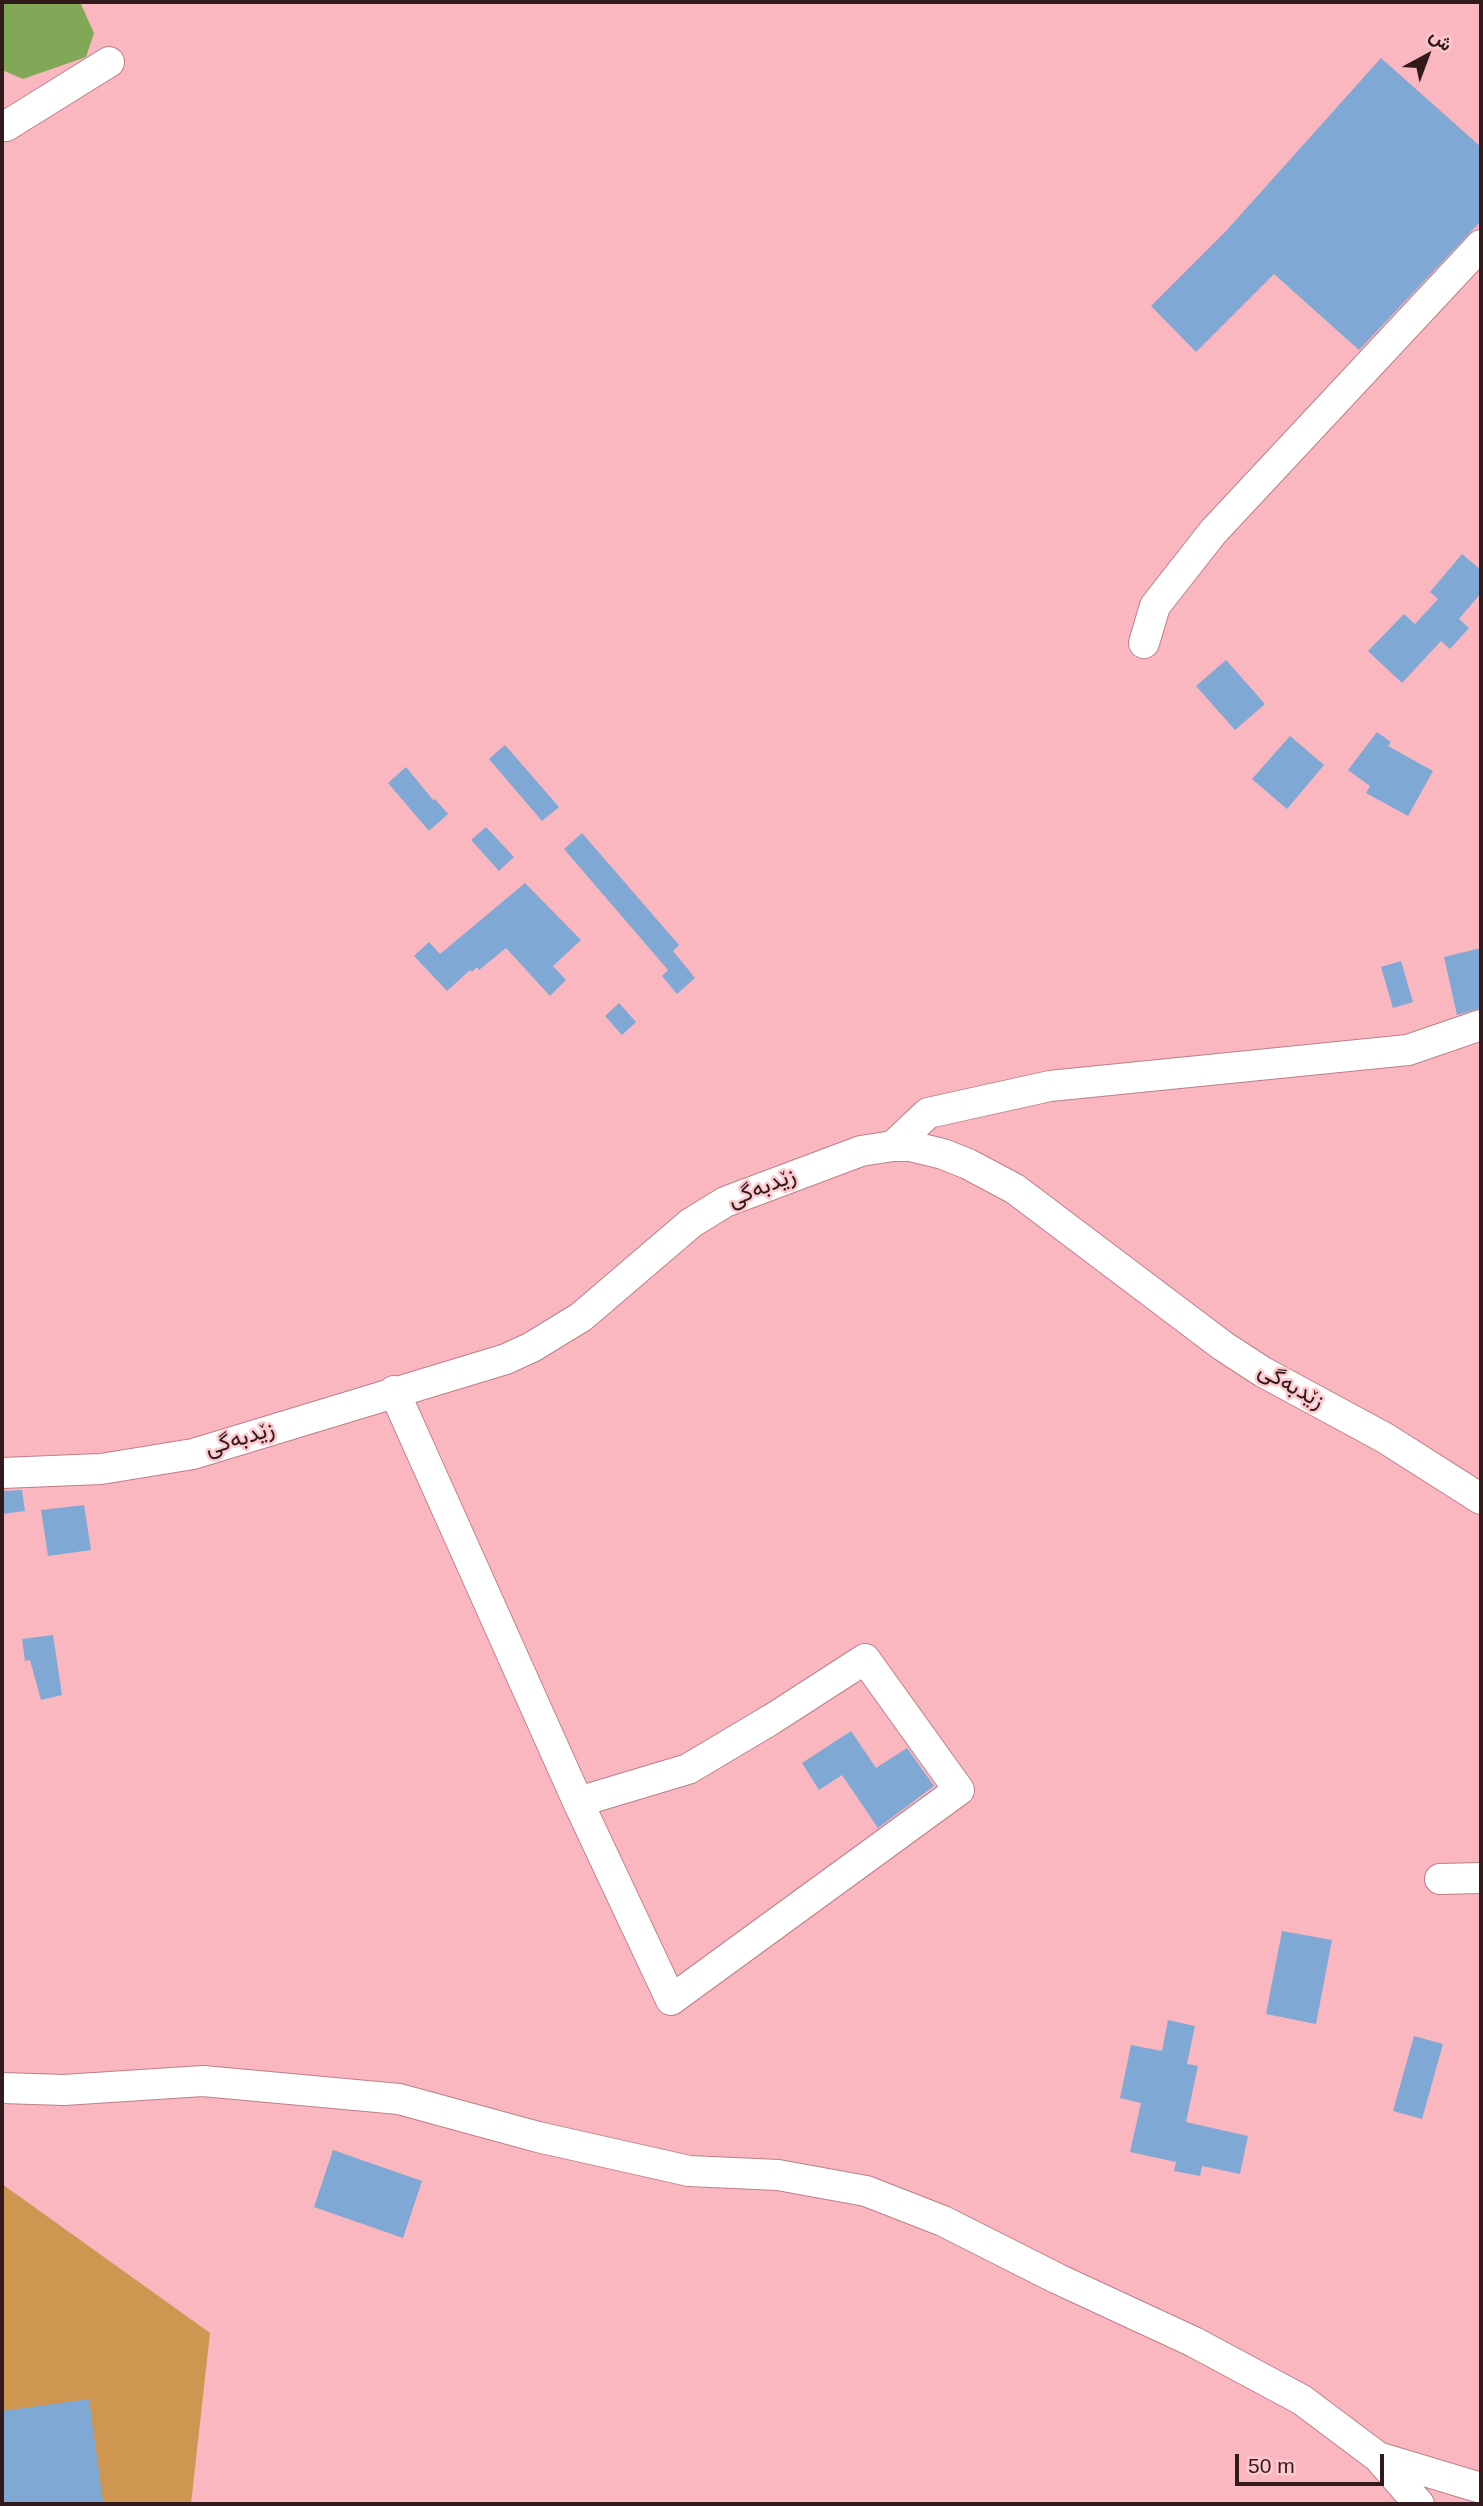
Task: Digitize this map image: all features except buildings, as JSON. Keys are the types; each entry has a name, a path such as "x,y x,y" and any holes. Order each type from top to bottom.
{"street":[{"path":"2,124 6,126 109,62"},
{"path":"1144,643 1154,606 1213,532 1481,244"},
{"path":"893,1146 928,1113 1050,1086 1408,1050 1481,1025"},
{"name":"زێدبەگی","path":"2,1473 89,1470 173,1458 223,1446 394,1391 506,1359 549,1338 581,1317 691,1223 725,1202 861,1151 910,1146 943,1154 968,1164 1015,1189 1223,1346 1284,1384 1385,1438 1481,1499"},
{"path":"394,1391 578,1802 671,2000 959,1790 866,1659 688,1769 578,1802"},
{"path":"1440,1880 1481,1878"},
{"path":"2,2088 64,2090 203,2081 398,2099 538,2137 689,2171 778,2175 866,2191 943,2221 1058,2279 1194,2342 1301,2400 1378,2457 1419,2504"},
{"path":"1378,2457 1481,2488"}],"shaded area":[{"path":"2,2 80,2 94,33 86,57 23,79 2,70"},
{"path":"2,2184 210,2333 191,2504 2,2504"}]}
